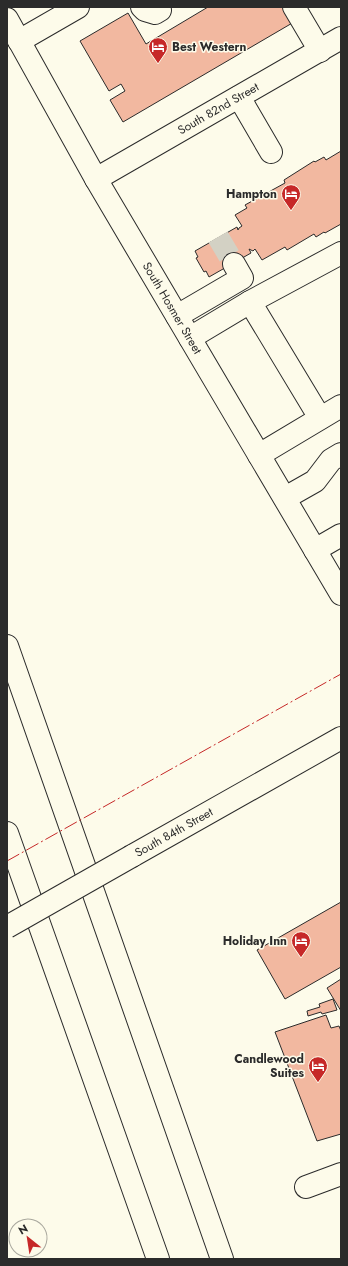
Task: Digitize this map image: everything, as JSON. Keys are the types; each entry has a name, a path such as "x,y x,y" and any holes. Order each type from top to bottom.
{"main road":[{"path":"19,40 78,7"},
{"path":"294,7 320,51"},
{"name":"South Hosmer Street","path":"7,20 96,179 341,594"},
{"name":"South 82nd Street","path":"96,179 341,38"},
{"path":"239,97 271,152"},
{"path":"190,338 250,302 341,253"},
{"path":"177,316 242,278 234,264"},
{"path":"250,302 320,418"},
{"path":"259,455 341,406"},
{"path":"285,498 315,481 331,460 341,454"},
{"path":"315,550 341,535"},
{"path":"7,646 222,1259"},
{"name":"South 84th Street","path":"7,927 341,738"},
{"path":"7,833 158,1259"},
{"path":"306,1187 341,1174"}],"building":[{"name":"Best Western","path":"208,7 285,7 294,22 123,122 110,100 125,91 121,84 109,91 80,41 128,13 146,44"},
{"name":"Hampton","path":"341,151 341,224 316,237 314,234 287,250 285,247 262,260 255,249 253,251 249,249 251,253 209,277 206,271 204,272 196,258 198,257 195,251 237,227 238,230 242,226 235,215 247,208 245,205 285,183 284,180 314,161 315,162 324,157 326,160"},
{"name":"Holiday Inn","path":"341,902 341,967 285,999 257,950"},
{"path":"341,979 341,1011 327,988"},
{"path":"333,999 337,1010 322,1014 321,1012 308,1016 307,1011 320,1007 319,1004"},
{"name":"Candlewood Suites","path":"326,1015 331,1028 339,1026 341,1031 341,1134 317,1141 275,1032"}],"tunnel":[{"path":"218,237 234,264"}],"power":[{"path":"7,861 341,674"}],"place":[{"name":"Best Western","path":"158,64"},
{"name":"Hampton","path":"291,211"},
{"name":"Holiday Inn","path":"301,958"},
{"name":"Candlewood Suites","path":"318,1083"}]}
